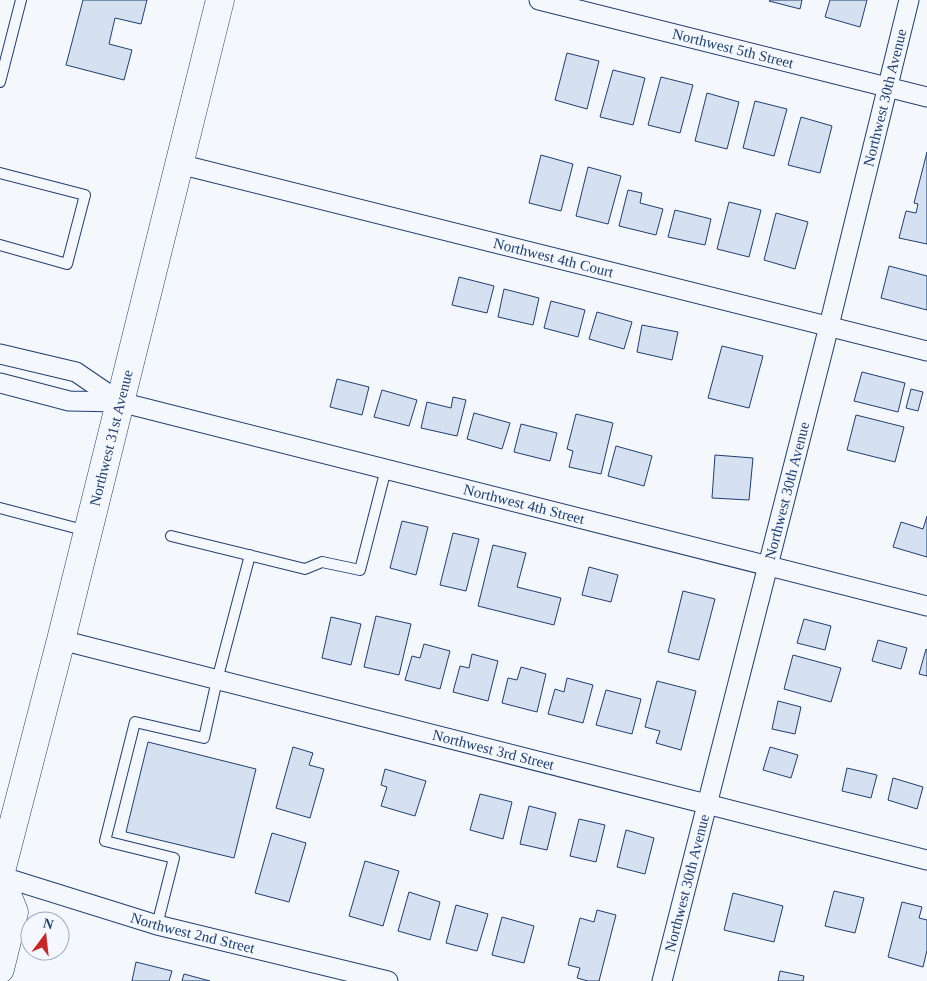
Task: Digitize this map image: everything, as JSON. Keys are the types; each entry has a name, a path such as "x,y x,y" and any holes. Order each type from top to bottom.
{"main road":[{"name":"Northwest 31st Avenue","path":"0,876 61,640 220,0"},
{"path":"0,876 14,912 0,969"}],"street":[{"name":"Northwest 5th Street","path":"538,0 927,97"},
{"name":"Northwest 30th Avenue","path":"662,981 909,0"},
{"name":"Northwest 4th Court","path":"179,164 927,351"},
{"path":"0,354 76,372 120,402"},
{"path":"0,383 69,401 120,402"},
{"name":"Northwest 4th Street","path":"120,402 927,606"},
{"name":"Northwest 3rd Street","path":"61,640 927,860"},
{"name":"Northwest 2nd Street","path":"0,876 158,925 388,981"}],"lane":[{"path":"0,82 21,0"},
{"path":"0,173 85,195 67,264 0,246"},
{"path":"171,536 305,569 322,562 360,570 386,469"},
{"path":"0,508 88,531"},
{"path":"158,925 174,858 106,840 135,722 204,738 217,680 250,556"}],"building":[{"path":"83,0 147,0 141,24 115,18 109,44 132,50 124,80 66,65"},
{"path":"770,0 802,0 800,9"},
{"path":"830,0 867,0 860,27 825,17"},
{"path":"567,53 599,61 587,109 555,100"},
{"path":"613,70 645,78 633,125 600,117"},
{"path":"661,77 693,85 680,133 648,125"},
{"path":"707,93 739,102 727,149 695,141"},
{"path":"755,101 787,109 774,156 743,148"},
{"path":"801,117 832,126 820,173 788,165"},
{"path":"927,152 927,244 899,238 906,211 916,213 918,204 914,203"},
{"path":"541,155 573,164 561,211 529,203"},
{"path":"588,167 621,176 608,224 576,216"},
{"path":"628,190 642,193 640,203 663,209 656,235 619,226"},
{"path":"729,202 761,210 749,257 717,249"},
{"path":"675,210 711,219 705,245 668,237"},
{"path":"776,213 808,222 795,269 764,260"},
{"path":"889,266 927,276 927,310 881,298"},
{"path":"459,277 494,286 487,313 452,305"},
{"path":"504,289 539,298 533,325 498,317"},
{"path":"551,301 585,310 578,337 544,328"},
{"path":"597,312 632,322 624,349 589,339"},
{"path":"642,325 678,332 672,360 637,352"},
{"path":"722,346 763,356 749,408 708,398"},
{"path":"862,372 905,383 898,412 854,401"},
{"path":"337,379 369,387 362,415 330,407"},
{"path":"911,389 923,392 918,411 906,408"},
{"path":"382,390 417,400 409,426 374,417"},
{"path":"453,397 466,400 457,436 421,428 427,402 451,408"},
{"path":"474,413 510,423 502,449 467,439"},
{"path":"576,414 613,423 601,474 569,467 573,451 567,449"},
{"path":"856,415 904,427 895,462 847,450"},
{"path":"521,424 557,433 550,461 514,452"},
{"path":"616,446 652,456 644,486 608,476"},
{"path":"715,455 753,458 749,500 712,498"},
{"path":"927,516 927,557 893,547 901,522 923,529"},
{"path":"402,521 428,527 416,575 390,568"},
{"path":"453,533 479,539 466,591 440,585"},
{"path":"493,545 526,553 517,587 561,598 554,625 478,606"},
{"path":"589,567 618,575 611,602 582,595"},
{"path":"683,591 715,599 699,660 668,652"},
{"path":"376,616 411,624 399,675 364,667"},
{"path":"331,617 361,624 351,665 322,658"},
{"path":"804,619 831,626 825,650 797,643"},
{"path":"878,640 907,648 901,669 872,661"},
{"path":"424,644 450,651 440,689 405,680 412,656 420,658"},
{"path":"927,650 927,676 919,674"},
{"path":"472,654 498,661 488,701 453,692 460,666 469,668"},
{"path":"793,655 841,668 831,702 784,689"},
{"path":"521,667 546,674 537,712 502,703 508,678 517,680"},
{"path":"567,678 593,685 583,723 548,714 555,689 564,692"},
{"path":"657,681 696,691 681,750 656,743 660,731 645,727"},
{"path":"606,690 641,699 632,734 596,725"},
{"path":"778,701 801,707 795,734 772,729"},
{"path":"148,742 256,769 234,858 126,832"},
{"path":"293,747 313,753 309,765 324,769 310,818 276,808"},
{"path":"770,747 798,755 791,778 763,770"},
{"path":"847,768 877,775 871,798 842,791"},
{"path":"385,769 426,781 415,816 381,806 387,787 381,785"},
{"path":"893,778 923,787 917,809 888,800"},
{"path":"480,794 512,802 503,839 470,830"},
{"path":"529,806 556,813 547,850 520,844"},
{"path":"579,819 605,825 596,862 570,856"},
{"path":"626,830 654,838 645,874 617,867"},
{"path":"272,833 306,843 289,902 255,893"},
{"path":"365,861 399,871 383,926 349,916"},
{"path":"834,891 864,898 855,933 825,926"},
{"path":"409,892 440,902 430,940 398,931"},
{"path":"733,893 783,906 774,942 724,930"},
{"path":"902,902 922,907 919,918 927,920 927,950 923,967 888,957"},
{"path":"456,905 488,914 477,951 446,943"},
{"path":"597,910 616,915 599,981 588,981 577,978 580,968 568,965 580,918 594,922"},
{"path":"502,917 534,926 524,963 492,955"},
{"path":"136,962 172,971 169,981 132,981"},
{"path":"780,971 804,976 803,981 778,981"},
{"path":"184,974 210,981 182,981"}]}
